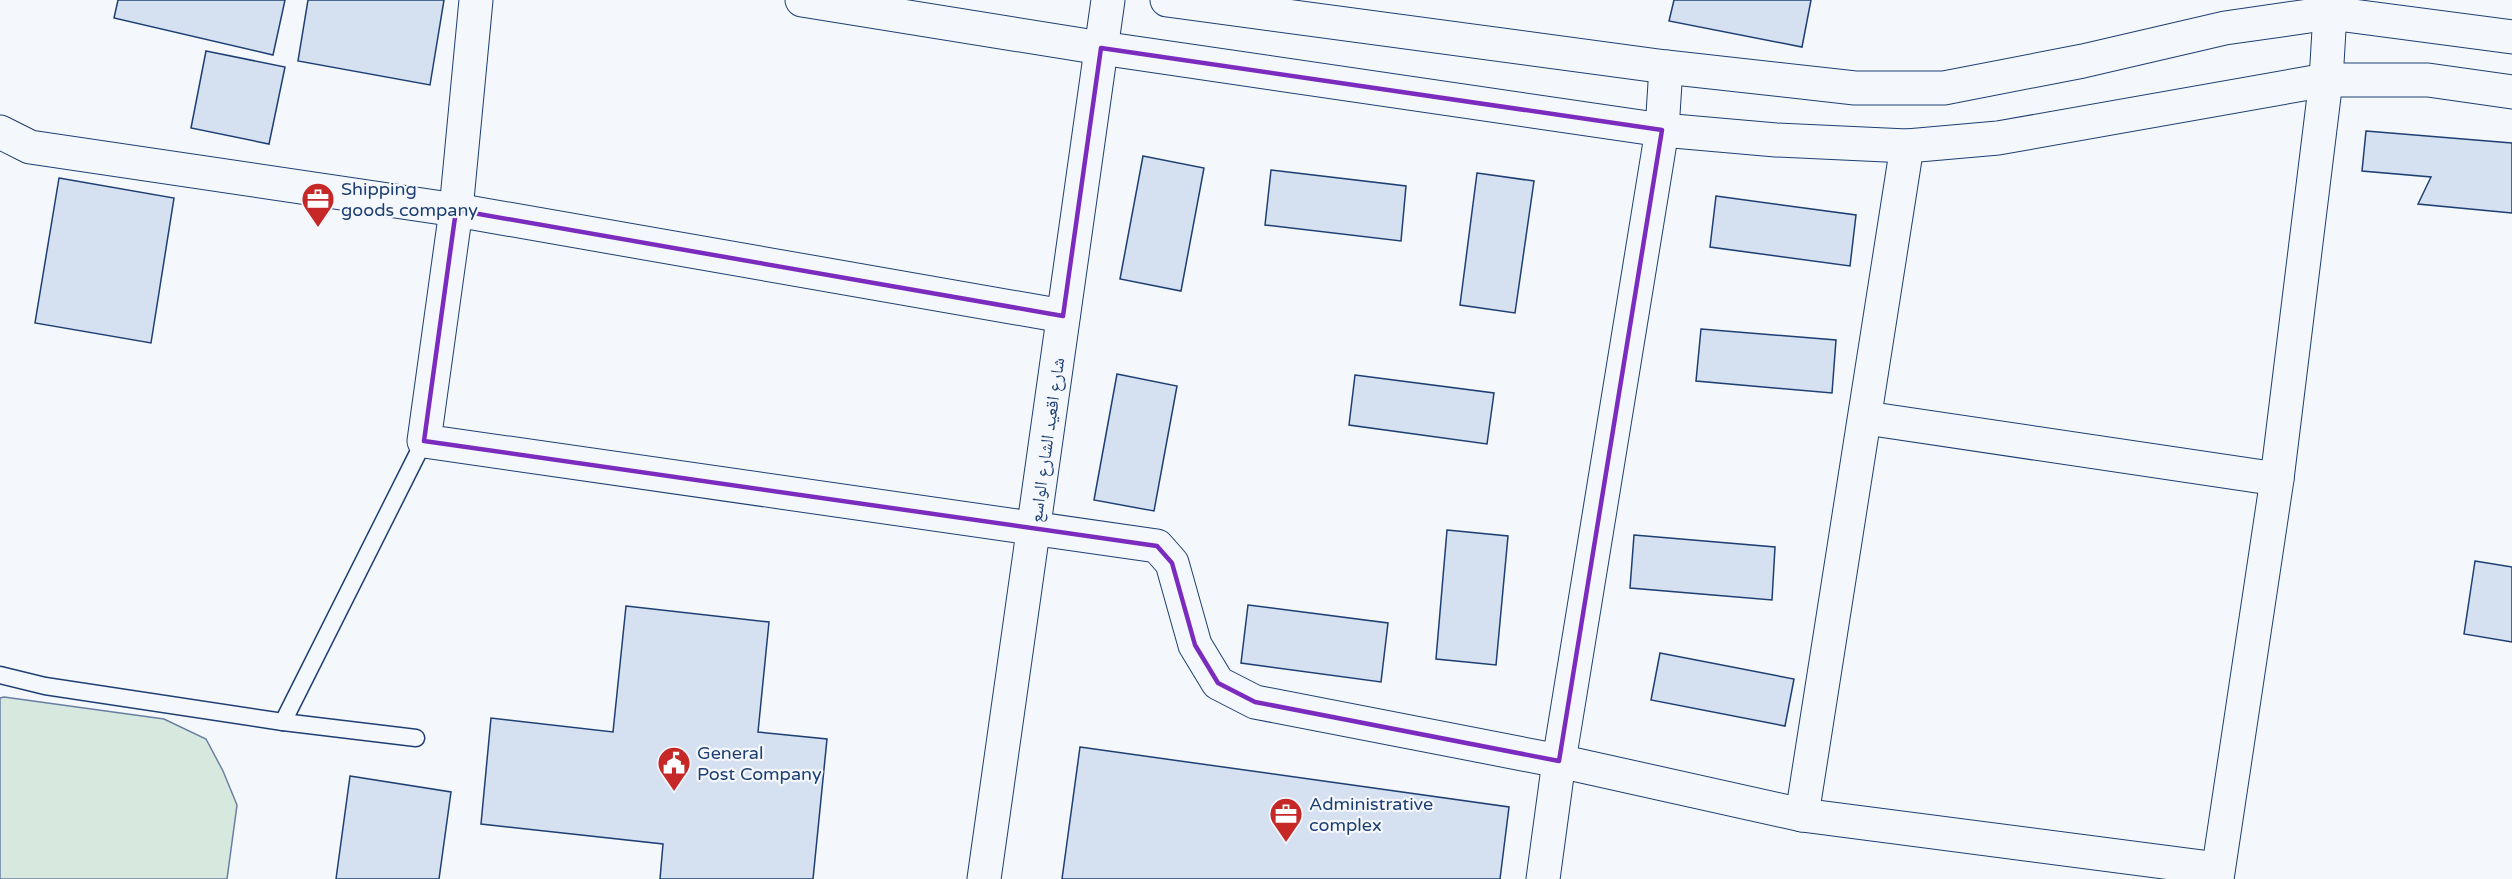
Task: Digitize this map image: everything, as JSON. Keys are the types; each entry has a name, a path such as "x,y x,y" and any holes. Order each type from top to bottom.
{"street":[{"path":"476,0 456,210 424,441 1157,546 1172,563 1195,645 1218,683 1255,702 1559,761 1802,815 2218,874 2277,479 2326,80 2330,13"},
{"path":"802,0 1101,48 1662,130 1776,140 1908,146 1998,138 2326,80 2428,80 2512,92"},
{"name":"شارع اقعيد الشارع الواسع","path":"984,879 1108,0"},
{"path":"1167,0 1666,67 1855,88 1944,88 2083,61 2225,28 2330,13 2512,37"},
{"path":"1542,879 1559,761 1662,130 1666,67"},
{"path":"0,132 15,150 456,210 1063,316"},
{"path":"1802,815 1908,146"},
{"path":"1866,418 2277,479"}],"lane":[{"path":"283,722 424,441"},
{"path":"0,675 45,686 283,722 416,738"}],"highlighted area":[{"path":"1101,48 1662,130 1559,761 1255,702 1218,683 1195,645 1172,563 1157,546 424,441 456,210 1063,316"}],"shaded area":[{"path":"0,698 164,719 206,739 237,805 227,879 0,879"}],"building":[{"path":"118,0 285,0 273,55 114,18"},
{"path":"308,0 444,0 430,85 298,61"},
{"path":"1674,0 1811,0 1802,47 1669,21"},
{"path":"206,51 285,67 269,144 191,128"},
{"path":"2366,131 2512,143 2512,213 2418,204 2431,177 2362,171"},
{"path":"1143,156 1204,168 1181,291 1120,279"},
{"path":"1271,170 1406,186 1401,241 1265,225"},
{"path":"1477,173 1534,181 1515,313 1460,305"},
{"path":"59,178 174,198 151,343 35,323"},
{"path":"1716,196 1856,215 1850,266 1710,247"},
{"path":"1701,329 1836,340 1832,393 1696,381"},
{"path":"1117,374 1177,386 1154,511 1094,500"},
{"path":"1355,375 1494,393 1487,444 1349,425"},
{"path":"1447,530 1508,536 1496,665 1436,659"},
{"path":"1634,535 1775,547 1772,600 1630,588"},
{"path":"2475,561 2512,567 2512,642 2464,634"},
{"path":"1248,605 1388,623 1381,682 1241,663"},
{"path":"626,606 769,622 758,732 827,739 813,879 660,879 663,844 481,824 491,718 613,732"},
{"path":"1660,653 1794,679 1785,726 1651,700"},
{"name":"Administrative complex","path":"1080,747 1509,807 1500,879 1062,879"},
{"path":"350,776 451,792 439,879 336,879"}],"place":[{"name":"Shipping goods company","path":"318,228"},
{"name":"General Post Company","path":"674,792"},
{"name":"Administrative complex","path":"1286,843"}]}
